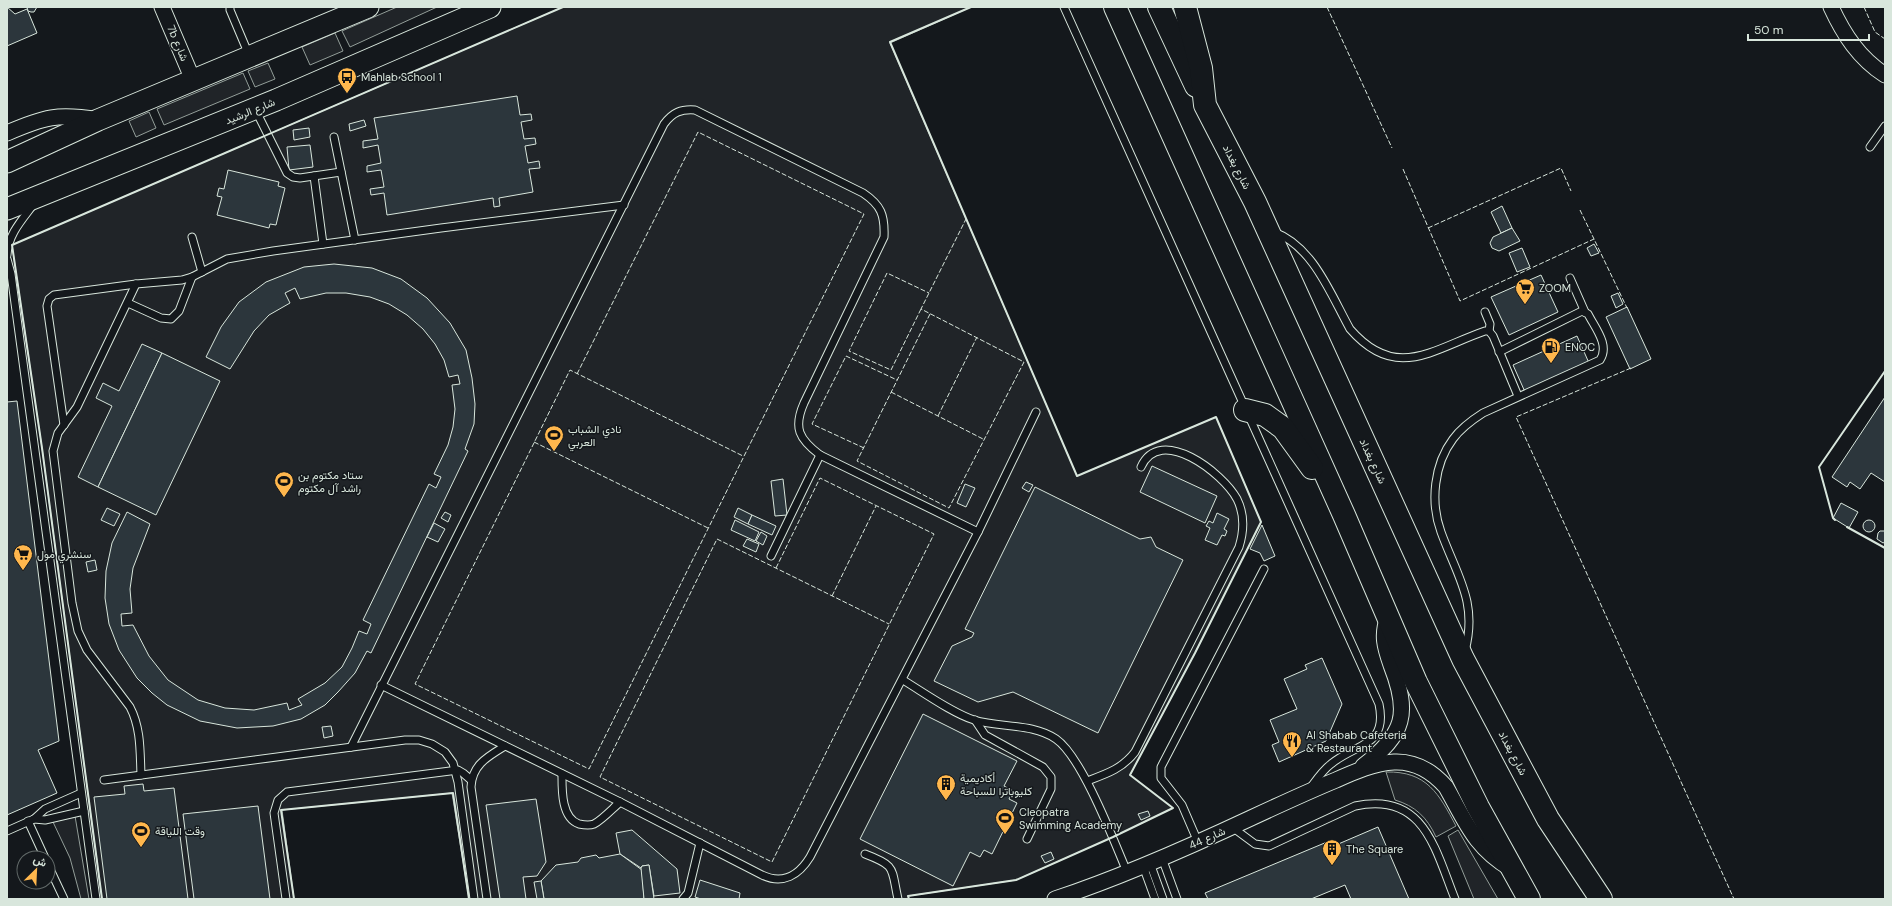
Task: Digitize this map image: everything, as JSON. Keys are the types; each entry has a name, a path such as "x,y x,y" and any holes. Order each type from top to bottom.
{"main road":[{"path":"7,162 98,120 368,7"},
{"name":"شارع الرشيد","path":"7,209 254,109 490,7"},
{"path":"1110,7 1129,38"},
{"path":"1115,7 1446,745 1512,870 1529,899"},
{"path":"1159,7 1205,105"},
{"name":"شارع بغداد","path":"1185,7 1201,68 1205,105 1267,230 1463,659 1548,819 1601,899"},
{"path":"1244,410 1265,415 1283,428 1344,515"}],"street":[{"name":"7b شارع","path":"162,7 193,80"},
{"path":"1831,7 1843,32 1853,46 1865,60 1885,75"},
{"path":"7,133 33,122 53,117 74,116 98,120"},
{"name":"شارع 44","path":"1356,771 1382,752 1389,744 1399,726 1401,715 1401,694 1384,646 1384,631 1388,617"},
{"name":"شارع 44","path":"1064,898 1198,842 1356,771 1380,764 1402,762 1413,764 1431,772 1446,787 1477,841 1499,862 1512,870"}],"lane":[{"path":"230,7 249,57"},
{"path":"1064,7 1244,410 1379,704 1381,715 1380,726 1375,736 1367,744 1331,764 1307,792"},
{"path":"254,109 287,173 293,177 300,178 341,172"},
{"path":"351,747 664,124 670,116 677,111 695,110 863,193 874,201 881,210 884,223 884,237 799,414 798,425 801,436 807,445 820,455 978,532"},
{"path":"1870,147 1885,126"},
{"path":"334,137 355,240"},
{"path":"314,176 323,244"},
{"path":"7,255 13,232 41,195"},
{"path":"64,425 47,306 49,299 58,294 182,280 192,277 227,259 323,244 624,205"},
{"path":"1267,230 1282,235 1295,243 1306,254 1350,329 1359,339 1382,353 1395,357 1416,358 1427,355 1485,331 1489,331"},
{"path":"192,237 202,272"},
{"path":"7,260 96,899"},
{"path":"128,303 161,318 171,319 179,312 192,277"},
{"path":"1463,659 1468,640 1470,622 1468,603 1463,584 1440,531 1436,517 1435,487 1438,472 1443,458 1453,440 1470,422 1483,413 1600,360 1603,356 1604,345 1570,278"},
{"path":"136,284 77,407 54,442 52,452 75,622 87,650 130,706 134,715 139,739 141,775"},
{"path":"1485,312 1490,324 1489,331 1500,352 1518,396"},
{"path":"1500,352 1579,313 1586,312"},
{"path":"381,685 620,802 770,879 789,878 798,872 810,857 903,680 978,532 1036,412"},
{"path":"1087,781 1118,768 1128,761 1135,752 1239,547 1243,535 1244,521 1237,500 1221,478 1207,467 1176,452 1162,450 1153,452 1145,458 1141,467"},
{"path":"771,556 820,455"},
{"path":"1198,842 1182,805 1161,778 1161,767 1264,569"},
{"path":"903,680 975,720 1036,730 1047,734 1066,748 1087,781 1127,872"},
{"path":"975,720 985,734 1043,767 1051,777 1051,789 1026,839"},
{"path":"104,780 405,740 419,740 432,744 445,752 453,763 460,795 474,899"},
{"path":"488,899 471,780 479,763 505,746"},
{"path":"286,899 275,819 275,806 278,800 287,792 293,790 455,771 464,773 471,780"},
{"path":"562,774 562,789 566,809 569,817 575,822 584,825 592,824 620,802"},
{"path":"7,831 31,820 45,809 81,793"},
{"path":"1231,827 1255,844 1269,846 1355,806 1370,803 1393,806 1413,817 1423,826 1431,838 1455,899"},
{"path":"31,820 45,820 84,811"},
{"path":"31,820 42,850"},
{"path":"684,899 688,893 700,843"},
{"path":"866,854 889,865 892,871 898,899"},
{"path":"1152,862 1155,899"},
{"path":"1152,862 1163,899"},
{"path":"1152,862 1177,899"},
{"path":"56,882 64,899"}],"shaded area":[{"path":"397,7 437,7 350,47 342,31"},
{"name":"نادي الشباب العربي","path":"563,7 971,7 890,43 1077,476 1216,417 1261,522 1195,653 1130,775 1173,808 1113,837 1016,880 908,896 909,899 469,899 452,793 282,810 294,899 102,899 42,448 12,245"},
{"path":"335,33 343,51 310,65 302,47"},
{"path":"268,63 275,79 255,87 248,71"},
{"path":"243,73 250,89 164,125 157,109"},
{"path":"149,112 156,128 136,137 129,121"},
{"path":"1386,772 1400,773 1422,780 1444,804 1456,826 1436,837 1429,824 1420,813 1402,802 1395,800"},
{"path":"75,816 89,899 81,899 70,858 53,822"},
{"path":"1458,830 1498,899 1474,899 1448,836"}],"building":[{"path":"7,7 15,14 27,9 37,33 7,46"},
{"path":"27,7 37,7 34,12 31,12 28,11"},
{"path":"517,96 520,115 531,114 532,120 521,122 524,139 535,138 536,144 525,146 528,163 539,161 540,168 529,169 533,192 499,198 500,206 494,207 493,198 387,215 384,193 371,195 370,189 384,187 381,170 367,172 367,166 381,163 378,145 363,148 363,141 378,139 374,118"},
{"path":"364,120 366,126 350,131 349,124"},
{"path":"309,128 310,137 294,140 293,130"},
{"path":"310,145 313,167 289,170 287,147"},
{"path":"228,170 279,182 278,186 285,188 276,225 270,224 269,228 217,215 222,197 217,196 219,188 224,189"},
{"path":"1502,206 1512,228 1501,233 1491,212"},
{"path":"1512,228 1520,241 1499,251 1492,248 1490,243 1493,237"},
{"path":"1594,244 1599,253 1591,256 1587,248"},
{"path":"1522,248 1530,267 1517,272 1509,253"},
{"path":"334,264 372,268 401,279 427,298 450,323 466,350 472,378 475,404 474,424 465,449 468,451 371,653 367,651 355,673 338,692 325,705 301,719 273,726 237,728 200,721 167,705 137,678 119,650 109,624 105,598 106,571 112,543 127,512 150,524 133,568 130,589 132,613 121,614 122,626 133,625 149,656 168,680 198,700 225,708 254,710 287,703 289,710 302,705 298,699 325,683 342,667 359,631 367,634 371,624 363,620 429,484 436,488 441,477 434,474 448,445 453,427 455,409 452,385 460,384 458,375 449,377 444,360 435,344 423,329 407,315 389,304 370,297 346,293 326,293 300,299 295,288 285,293 290,303 269,315 254,331 230,369 206,357 221,327 239,302 266,282 304,267"},
{"name":"ZOOM","path":"1541,275 1558,312 1509,335 1491,297"},
{"path":"1618,293 1623,304 1616,308 1611,296"},
{"path":"1627,307 1651,359 1630,369 1606,317"},
{"name":"ENOC","path":"1577,336 1589,363 1525,392 1513,365"},
{"path":"142,344 162,353 98,487 78,477 112,406 96,398 103,383 119,391"},
{"path":"162,353 220,381 156,515 98,487"},
{"path":"1885,397 1885,482 1871,473 1860,489 1850,482 1847,487 1832,477"},
{"name":"سنشري مول","path":"17,401 59,741 38,750 57,793 7,815 7,402"},
{"path":"1152,466 1217,496 1205,523 1140,492"},
{"path":"783,479 787,515 775,516 771,481"},
{"path":"1026,482 1033,485 1029,492 1022,488"},
{"path":"965,484 975,488 966,507 957,503"},
{"path":"1035,487 1140,539 1151,537 1156,547 1183,560 1098,733 1013,692 978,702 934,681 952,646 972,637 974,633 965,629"},
{"path":"1841,503 1858,512 1849,528 1833,518"},
{"path":"107,508 120,514 114,526 101,520"},
{"path":"738,508 752,515 748,524 734,517"},
{"path":"445,512 451,515 448,522 441,518"},
{"path":"1217,513 1229,519 1224,529 1227,531 1225,536 1222,535 1217,545 1205,540 1210,528 1206,526 1209,521 1213,523"},
{"path":"752,515 776,526 772,535 748,524"},
{"path":"735,520 759,532 755,541 731,530"},
{"path":"1869,520 1873,522 1875,526 1873,530 1869,532 1865,530 1863,526 1865,522"},
{"path":"434,523 445,529 438,542 427,537"},
{"path":"1262,525 1275,556 1264,561 1260,553 1250,549"},
{"path":"1880,531 1885,531 1885,542 1883,543 1877,539"},
{"path":"761,532 767,536 763,545 756,541"},
{"path":"747,539 759,544 756,552 743,546"},
{"path":"95,560 97,570 88,572 86,562"},
{"path":"1322,658 1342,704 1326,741 1279,762 1272,745 1279,742 1270,720 1297,709 1284,679 1307,669 1305,665"},
{"name":"أكاديمية كليوباترا للسباحة","path":"923,714 1017,761 1004,786 1013,791 1009,799 1017,803 992,854 984,850 980,857 970,852 953,886 860,839"},
{"path":"331,726 333,736 324,738 322,727"},
{"name":"وقت اللياقة","path":"143,784 144,791 174,788 188,899 107,899 94,797 125,794 124,786"},
{"path":"536,799 546,862 537,876 523,877 526,899 500,899 486,805"},
{"path":"258,806 270,899 194,899 183,814"},
{"path":"1148,811 1150,816 1141,820 1138,814"},
{"name":"The Square","path":"1378,827 1409,899 1351,899 1345,885 1311,899 1208,899 1205,893 1327,842 1329,848"},
{"path":"632,830 677,869 680,893 654,896 649,865 642,866 641,868 620,854 616,833"},
{"path":"1051,852 1054,859 1045,863 1041,856"},
{"path":"620,854 642,870 644,899 544,899 541,881 556,865 578,862 581,858 596,855 599,858"},
{"path":"649,865 654,899 644,899 641,868 642,866"},
{"path":"700,880 740,893 739,899 701,899 695,897"},
{"path":"541,881 544,899 537,899 534,882"}],"fence":[{"path":"1327,7 1392,148"},
{"path":"1864,7 1875,32 1885,39"},
{"path":"577,374 698,132 864,214 589,769 415,684 570,370 743,456"},
{"path":"1428,228 1561,168 1571,191"},
{"path":"1403,169 1460,301 1594,239 1627,308"},
{"path":"1580,210 1594,239"},
{"path":"930,314 857,461 949,508 1024,362 921,309 966,219"},
{"path":"921,309 891,370 849,351 887,273 929,293"},
{"path":"938,416 977,337"},
{"path":"864,448 812,424 846,356 897,380"},
{"path":"1631,368 1516,417 1734,899"},
{"path":"891,392 983,439"},
{"path":"534,442 708,528"},
{"path":"776,568 820,478 934,534 772,862 600,777 717,539 889,624"},
{"path":"832,596 876,506"}],"wall":[{"path":"102,899 42,448 12,245 563,7"},
{"path":"909,899 908,896 1016,880 1113,837 1173,808 1130,775 1195,653 1261,522 1216,417 1077,476 890,42 971,7"},
{"path":"1835,520 1833,518 1819,467 1885,371"},
{"path":"1847,527 1885,548"},
{"path":"294,899 281,810 453,793 469,899"},
{"path":"886,899 891,899"}],"place":[{"name":"Mahlab School 1","path":"347,94"},
{"name":"ZOOM","path":"1525,305"},
{"name":"ENOC","path":"1551,364"},
{"name":"نادي الشباب العربي","path":"554,452"},
{"name":"ستاد مكتوم بن راشد آل مكتوم","path":"284,498"},
{"name":"سنشري مول","path":"23,571"},
{"name":"Al Shabab Cafeteria & Restaurant","path":"1292,758"},
{"name":"أكاديمية كليوباترا للسباحة","path":"946,801"},
{"name":"Cleopatra Swimming Academy","path":"1005,835"},
{"name":"وقت اللياقة","path":"141,848"},
{"name":"The Square","path":"1332,866"}]}
